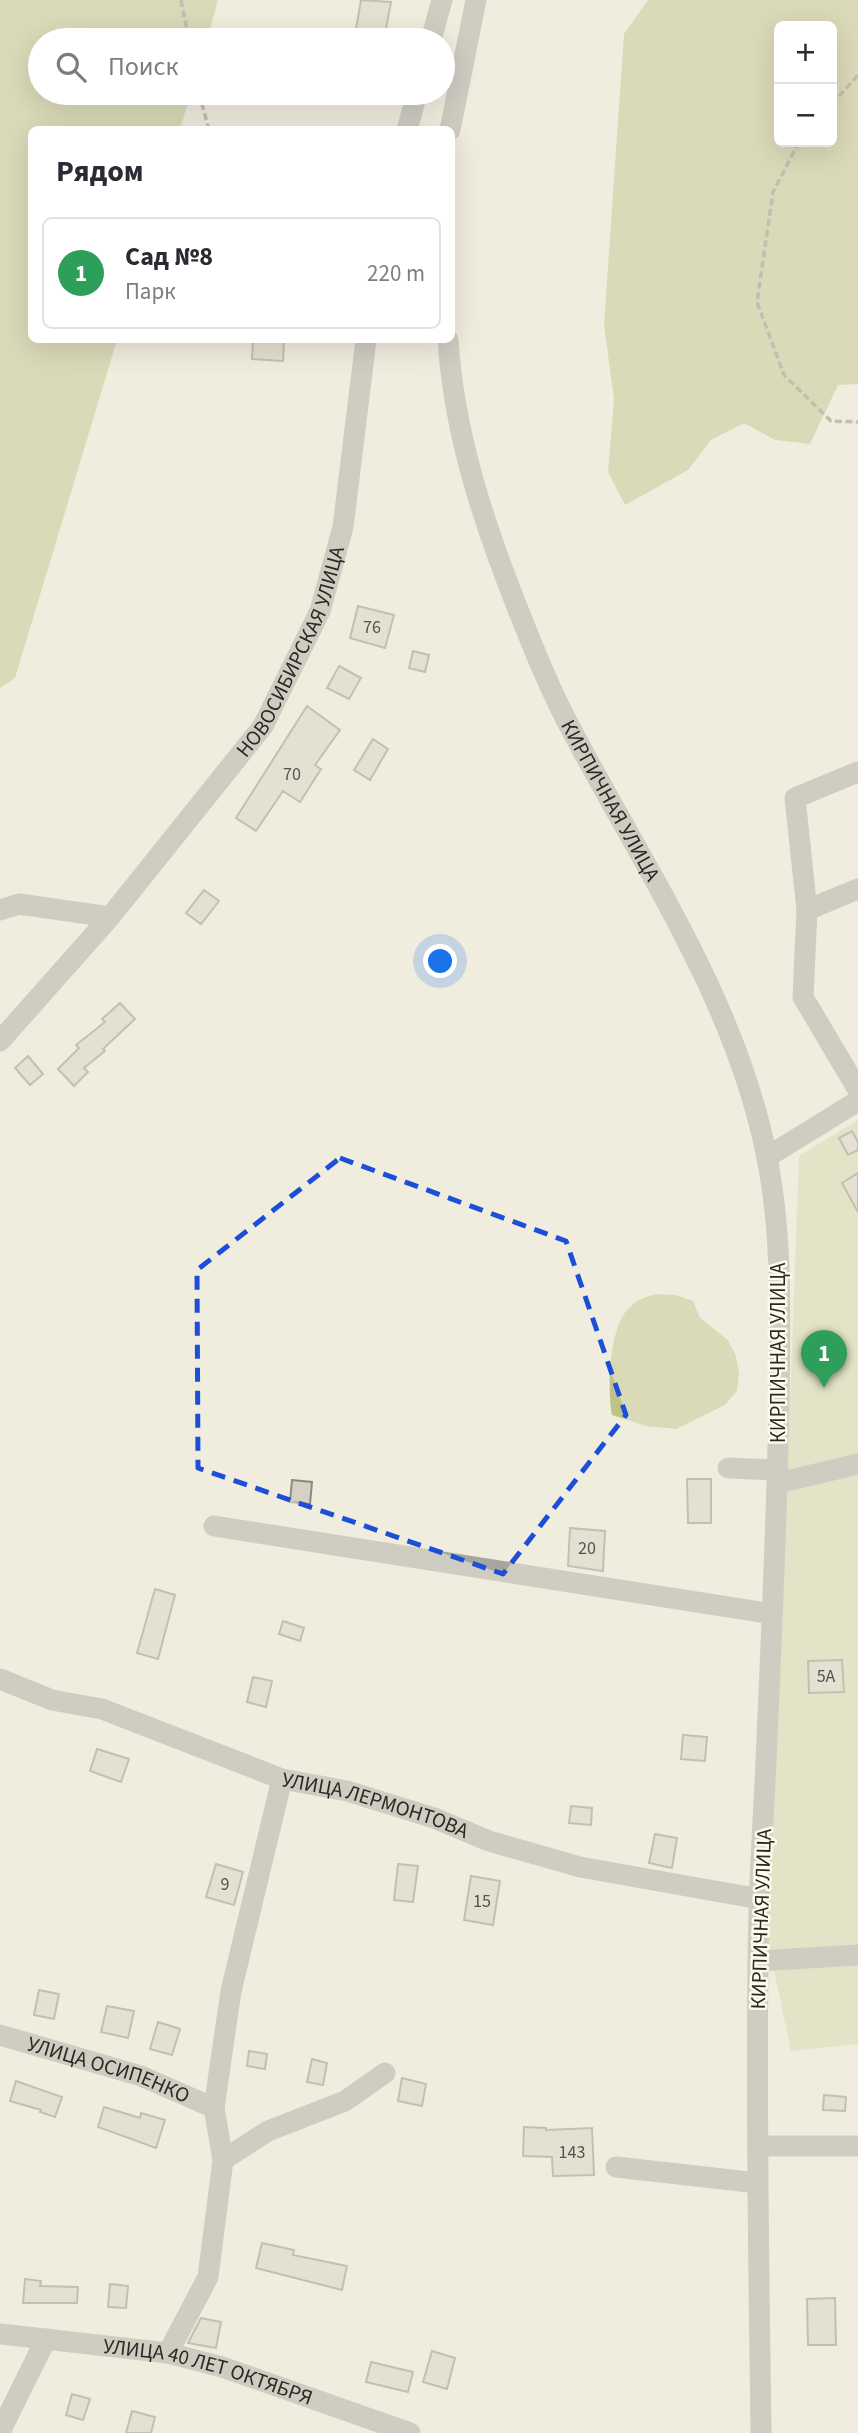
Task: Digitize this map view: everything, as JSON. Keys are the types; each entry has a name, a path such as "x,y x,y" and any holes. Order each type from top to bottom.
{"street":[{"path":"434,28 442,0"},
{"path":"455,104 475,0"},
{"path":"408,126 414,105"},
{"path":"451,126 455,105"},
{"name":"НОВОСИБИРСКАЯ УЛИЦА","path":"0,1041 110,917 263,726 320,611 343,527 366,343"},
{"name":"КИРПИЧНАЯ УЛИЦА","path":"448,343 460,430 480,507 508,584 568,725 685,938 736,1045 754,1100 767,1157 781,1287 778,1477 758,1961 761,2433"},
{"path":"858,772 796,798 807,910 803,997 858,1090"},
{"path":"807,910 858,889"},
{"path":"0,911 19,904 110,917"},
{"path":"767,1157 858,1101"},
{"path":"728,1468 778,1477 858,1464"},
{"path":"214,1526 772,1615"},
{"name":"УЛИЦА ЛЕРМОНТОВА","path":"0,1679 52,1700 102,1709 282,1779 347,1791 434,1818 489,1842 580,1867 760,1899"},
{"path":"168,2353 208,2277 223,2160 214,2108 231,1991 282,1779"},
{"path":"758,1961 858,1955"},
{"name":"УЛИЦА ОСИПЕНКО","path":"0,2035 141,2076 214,2108"},
{"path":"223,2160 268,2131 345,2101 385,2073"},
{"path":"758,2146 858,2146"},
{"path":"616,2167 758,2183"},
{"name":"УЛИЦА 40 ЛЕТ ОКТЯБРЯ","path":"0,2334 168,2353 222,2367 410,2433"},
{"path":"0,2431 46,2339"}],"path":[{"path":"181,0 187,28"},
{"path":"837,98 858,75"},
{"path":"202,105 208,126"},
{"path":"796,147 773,192 757,302 784,375 831,421 858,422"}],"highlighted area":[{"path":"340,1158 566,1241 626,1415 503,1574 198,1468 197,1270"}],"green space":[{"path":"0,0 218,0 210,28 28,28 28,105 187,105 181,126 28,126 28,343 116,343 15,678 0,688"},
{"path":"648,0 858,0 858,384 838,385 810,444 775,440 744,423 711,440 688,470 625,505 608,472 614,399 604,325 624,34"},
{"path":"858,1120 858,2044 791,2051 767,1936 799,1156"},
{"path":"656,1294 676,1295 693,1301 700,1318 728,1340 736,1356 739,1374 737,1391 725,1405 676,1429 646,1426 612,1415 610,1375 617,1330 631,1306"}],"building":[{"path":"361,0 391,2 386,28 356,28"},
{"path":"253,343 284,343 283,361 252,359"},
{"path":"358,606 394,615 385,648 350,638"},
{"path":"413,651 429,655 425,672 409,668"},
{"path":"339,666 361,678 349,699 327,688"},
{"path":"307,706 340,730 315,765 321,769 300,802 283,791 256,831 236,818"},
{"path":"373,739 388,749 370,780 354,770"},
{"path":"204,890 219,901 201,924 186,913"},
{"path":"120,1003 135,1019 103,1049 105,1051 84,1068 88,1072 74,1086 58,1069 79,1048 76,1045 105,1022 102,1019"},
{"path":"28,1056 43,1074 30,1085 15,1068"},
{"path":"852,1131 858,1142 858,1150 848,1155 839,1138"},
{"path":"858,1173 858,1212 842,1183"},
{"path":"687,1479 711,1479 711,1523 688,1523"},
{"path":"292,1480 312,1482 310,1504 290,1502"},
{"path":"570,1528 605,1531 603,1571 568,1566"},
{"path":"155,1589 175,1595 158,1659 137,1653"},
{"path":"283,1621 304,1628 300,1641 279,1634"},
{"path":"842,1660 844,1692 809,1693 808,1661"},
{"path":"253,1677 272,1681 266,1707 247,1702"},
{"path":"683,1735 707,1737 705,1761 681,1759"},
{"path":"97,1749 129,1759 121,1782 90,1771"},
{"path":"571,1806 592,1808 591,1825 569,1823"},
{"path":"655,1834 677,1838 672,1868 649,1863"},
{"path":"216,1864 243,1872 234,1905 206,1897"},
{"path":"398,1864 418,1866 413,1902 394,1900"},
{"path":"471,1876 500,1881 493,1925 464,1920"},
{"path":"39,1990 59,1994 54,2019 34,2015"},
{"path":"107,2006 134,2011 128,2038 101,2032"},
{"path":"158,2022 180,2029 172,2055 150,2049"},
{"path":"249,2051 267,2054 265,2069 247,2066"},
{"path":"312,2059 327,2063 323,2085 307,2082"},
{"path":"402,2078 426,2084 422,2106 398,2101"},
{"path":"16,2081 62,2097 55,2117 10,2101"},
{"path":"824,2095 846,2097 845,2111 823,2110"},
{"path":"104,2107 140,2118 141,2113 165,2120 156,2148 98,2127"},
{"path":"524,2127 546,2130 592,2128 594,2175 553,2176 552,2157 523,2156"},
{"path":"262,2243 294,2250 293,2255 347,2266 342,2290 256,2268"},
{"path":"25,2279 41,2281 40,2286 78,2287 77,2303 23,2303"},
{"path":"110,2284 128,2286 126,2308 108,2307"},
{"path":"835,2298 836,2345 808,2345 807,2299"},
{"path":"201,2318 221,2322 216,2348 188,2343"},
{"path":"432,2351 455,2358 447,2389 423,2382"},
{"path":"371,2362 413,2372 408,2392 366,2382"},
{"path":"72,2394 90,2399 83,2420 66,2415"},
{"path":"132,2411 155,2417 151,2433 126,2433"}],"place":[{"name":"Сад №8","path":"824,1388"}]}
